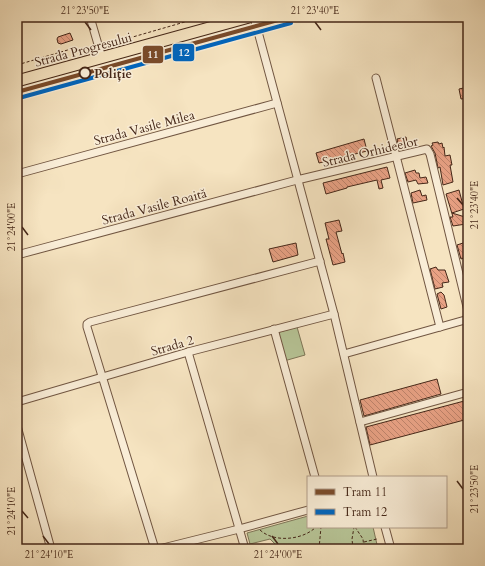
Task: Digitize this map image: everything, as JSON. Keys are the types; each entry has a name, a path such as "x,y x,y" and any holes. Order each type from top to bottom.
{"main road":[{"name":"Strada Progresului","path":"17,81 249,17"}],"street":[{"path":"90,17 102,58"},
{"path":"254,17 334,314 373,476"},
{"path":"376,78 440,327"},
{"name":"Strada Vasile Milea","path":"17,174 277,103"},
{"name":"Strada Orhideelor","path":"298,180 426,149 430,154 468,311"},
{"name":"Strada Vasile Roaită","path":"17,255 298,180"},
{"path":"155,549 87,324 320,261"},
{"name":"Strada 2","path":"17,402 188,352 334,314"},
{"path":"344,354 465,320 468,317"},
{"path":"274,329 315,476"},
{"path":"188,352 245,549"},
{"path":"360,422 468,392"},
{"path":"17,426 18,435 51,549"},
{"path":"159,549 307,510"},
{"path":"385,528 391,549"}],"path":[{"path":"17,65 71,50 98,47 202,17"},
{"path":"17,98 309,17"},
{"path":"259,529 263,533 288,539 305,535 315,528"},
{"path":"319,549 321,528"},
{"path":"354,549 352,539 355,528"},
{"path":"356,528 363,542 364,549"},
{"path":"363,542 376,539"},
{"path":"311,549 319,546"},
{"path":"298,549 301,547 306,549"}],"green space":[{"path":"297,327 305,355 284,361 276,333"},
{"path":"307,516 307,528 373,528 378,549 280,549 270,539 250,544 247,533"}],"building":[{"path":"70,33 73,40 61,44 58,43 58,37"},
{"path":"468,87 468,98 461,99 459,89"},
{"path":"406,137 408,146 399,148 397,139"},
{"path":"364,139 367,151 319,163 316,153"},
{"path":"438,142 439,144 442,143 443,148 444,147 445,156 450,155 452,165 450,165 453,182 443,185 440,167 438,168 435,153 431,146 433,145 432,143"},
{"path":"387,167 390,178 381,180 383,188 379,189 377,180 326,194 323,183"},
{"path":"415,170 416,173 419,173 420,178 426,177 428,183 418,184 416,180 408,182 405,173"},
{"path":"420,190 422,196 426,195 427,200 413,203 411,193"},
{"path":"459,190 464,209 452,213 465,217 466,224 453,226 450,217 453,217 446,194"},
{"path":"339,220 342,231 336,232 345,262 333,265 326,239 329,239 325,223"},
{"path":"296,243 298,255 273,262 269,249"},
{"path":"463,243 467,246 468,253 465,254 466,257 461,259 457,245"},
{"path":"436,267 438,270 445,270 449,282 442,283 443,287 435,289 430,269"},
{"path":"441,292 444,295 447,307 441,309 437,294"},
{"path":"437,379 441,394 364,416 360,400"},
{"path":"468,400 468,419 370,445 366,427"}],"tram line":[{"name":"11","path":"17,92 289,17"},
{"name":"12","path":"19,98 291,23"}],"place":[{"name":"Poliție","path":"85,73"}]}
